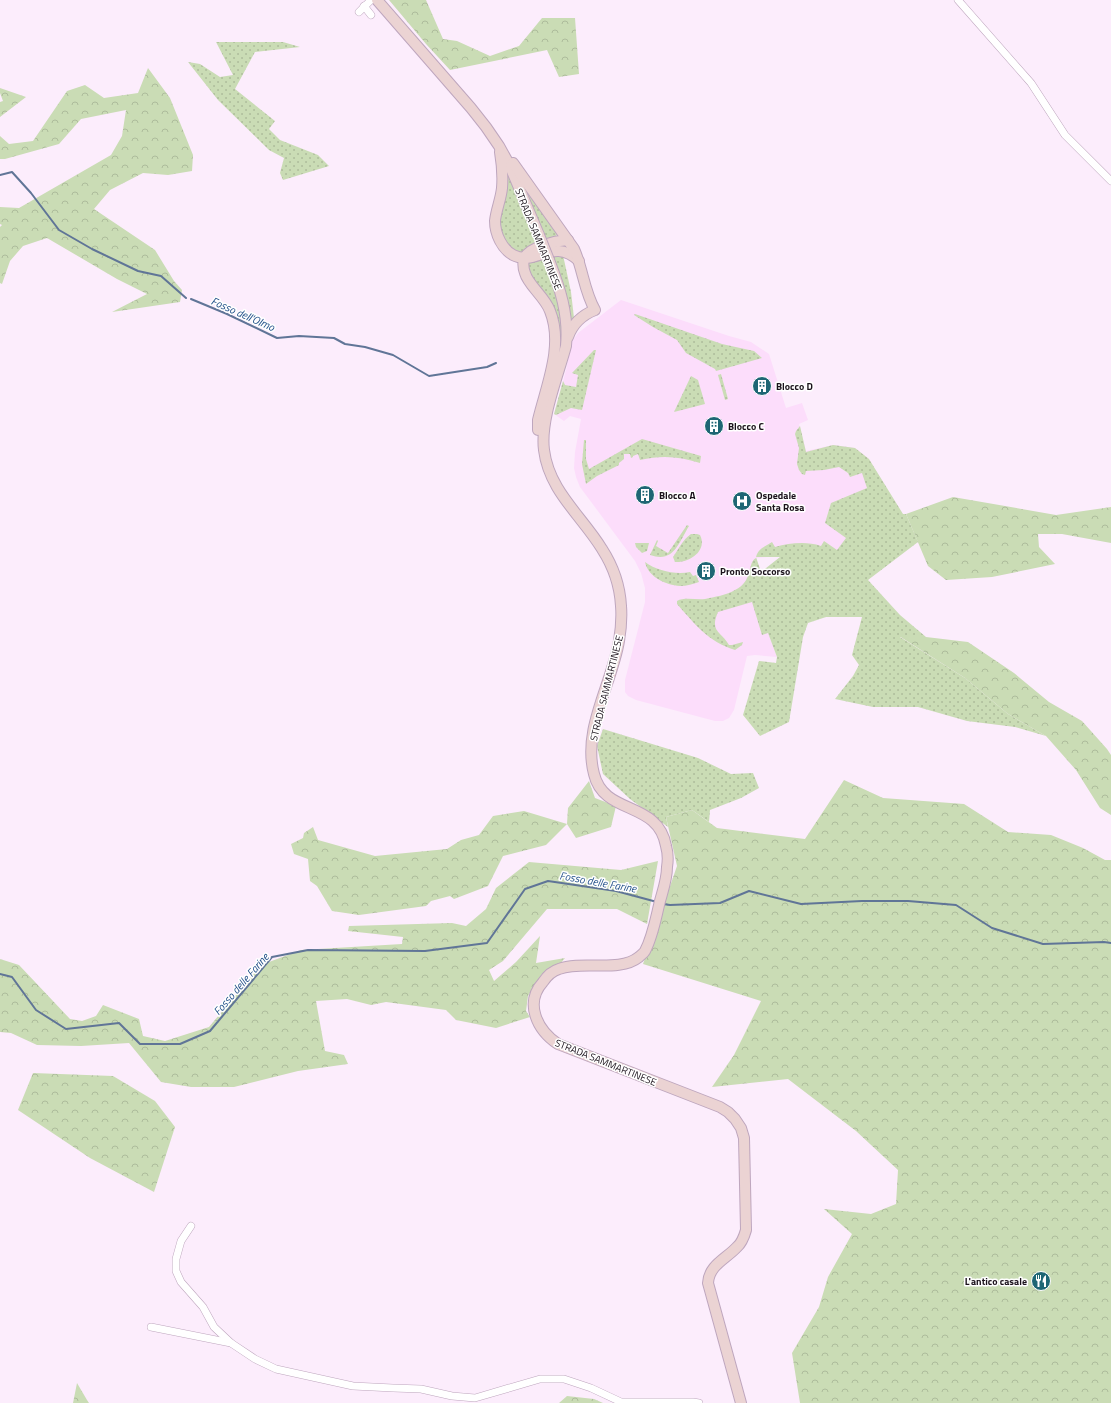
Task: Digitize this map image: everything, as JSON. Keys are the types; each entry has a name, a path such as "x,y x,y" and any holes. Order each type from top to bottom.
{"main road":[{"name":"STRADA SAMMARTINESE","path":"377,0 471,108 499,146 513,174 539,235 563,304 566,328 566,346 545,422 544,449 549,472 556,486 602,549 611,565 621,603 622,620 619,642 593,733 591,764 598,786 610,798 653,820 659,827 667,850 667,869 654,924 645,951 636,959 619,964 576,965 560,968 552,973 537,991 534,1003 534,1013 543,1032 558,1044 720,1107 732,1116 741,1128 745,1144 746,1230 737,1247 711,1271 708,1283 741,1403"},
{"path":"499,146 511,159 568,240 580,262 586,287 595,310 577,320 569,333 566,346"},
{"path":"499,146 502,163 502,186 496,217 496,229 501,242 507,250 524,258 535,256 546,257 554,251 564,252 580,262"},
{"path":"546,257 568,240"},
{"path":"544,449 540,439 538,425 554,356 554,324 549,307 526,277 524,258 529,252 546,244 568,240"}],"street":[{"path":"359,12 371,0"},
{"path":"958,0 1031,83 1065,135 1111,182"},
{"path":"364,6 371,15"},
{"path":"191,1226 181,1241 176,1259 176,1272 181,1282 203,1307 214,1327 231,1343 254,1358 276,1369 353,1386 421,1389 452,1396 475,1398 540,1380 564,1379 592,1388 621,1402 699,1403"},
{"path":"151,1327 231,1343"}],"shaded area":[{"name":"Ospedale Santa Rosa","path":"621,300 751,342 769,354 786,408 802,403 808,420 799,424 806,451 833,445 855,448 869,459 863,549 756,558 769,594 770,638 777,657 755,655 747,656 734,710 729,718 723,721 715,721 636,700 628,696 625,692 625,680 645,602 645,588 641,573 635,561 580,487 576,477 574,468 575,452 581,419 570,416 564,421 554,414 566,370 571,343 578,333"}],"green space":[{"path":"389,0 426,0 443,39 457,41 490,56 519,46 542,18 575,18 579,74 559,77 547,50 450,70"},
{"path":"216,42 283,42 300,47 255,52 235,89 275,121 269,129 280,140 318,155 329,166 283,180 280,173 284,158 269,150 218,100 188,62 200,64 220,77 233,75"},
{"path":"148,68 170,98 193,155 192,171 168,175 143,173 110,190 94,209 155,250 174,281 182,290 180,302 112,312 147,294 117,279 47,238 23,246 10,261 2,284 0,283 0,227 2,225 0,224 0,207 19,208 111,155 122,136 126,110 81,119 59,144 5,159 0,159 0,136 9,144 33,141 67,91 85,85 104,98 138,93"},
{"path":"0,88 26,97 0,117 0,102 3,101"},
{"path":"507,168 522,182 558,234 522,254 509,248 499,228"},
{"path":"563,255 571,292 574,318 570,321 566,293 554,259 562,318 562,342 560,354 558,338 529,276 528,260"},
{"path":"635,314 722,344 754,351 762,358 716,371 715,369 686,353 677,340 653,327 634,315"},
{"path":"594,350 596,350 582,410 571,408 556,415 554,414 563,381 565,385 576,387 578,375 572,373"},
{"path":"721,374 728,399 725,400 718,375"},
{"path":"691,376 698,380 705,404 674,412"},
{"path":"800,426 806,452 833,445 855,448 869,459 903,514 906,514 918,542 868,580 900,615 926,637 900,637 965,678 1008,714 1046,736 1015,727 967,721 918,707 873,707 835,699 853,676 859,665 852,655 862,617 826,617 808,623 803,637 789,722 760,736 743,715 759,661 776,663 777,657 768,633 762,635 752,602 718,612 715,624 716,628 729,645 743,642 742,645 735,650 717,642 703,632 677,604 677,601 687,599 705,599 732,592 745,582 753,560 756,558 756,557 758,552 772,542 775,547 798,543 810,543 821,546 824,541 837,550 846,538 825,523 831,503 867,488 862,473 850,477 848,473 839,467 806,471 805,475 802,474 797,464 799,448 795,434","holes":["756,557 780,557 761,572"]},
{"path":"642,439 701,456 700,463 670,457 655,457 640,460 638,454 631,458 630,454 624,454 624,459 619,463 619,465 597,476 586,484 582,464 584,440 586,440 586,459 589,469"},
{"path":"953,497 1056,515 1111,507 1111,543 1062,534 1038,534 1039,547 1055,564 992,577 946,580 928,566 906,514"},
{"path":"687,525 689,526 682,539 670,554 658,557 650,555 657,540 656,546 668,553"},
{"path":"691,534 700,535 702,541 699,551 691,558 680,562 675,562 673,557 683,542"},
{"path":"635,543 649,543 647,551 642,553 636,547"},
{"path":"645,562 655,568 667,572 690,572 693,576 696,575 699,582 680,586 669,584 654,576 650,572"},
{"path":"899,636 926,637 968,642 1014,673 1049,702 1082,721 1111,755 1111,815 1100,808 1076,770 1046,736 1008,714 965,678"},
{"path":"603,729 698,758 731,774 753,773 759,788 741,798 710,810 709,822 692,810 666,817 668,827 630,799 603,774 597,746"},
{"path":"844,780 883,798 964,804 1008,832 1051,835 1083,848 1105,860 1111,860 1111,1403 800,1403 792,1353 819,1307 828,1277 852,1234 824,1209 871,1214 896,1204 898,1170 856,1131 788,1079 712,1087 734,1055 761,1001 643,964 677,866 666,817 692,810 717,828 805,839"},
{"path":"589,781 595,798 616,806 611,827 576,838 567,824 568,808"},
{"path":"524,811 567,824 546,845 503,856 488,886 454,899 450,896 431,901 426,906 359,915 332,911 317,886 310,881 308,859 294,854 291,844 303,838 304,833 313,827 318,840 375,856 447,849 461,840 479,835 493,816"},
{"path":"658,861 647,924 617,909 547,909 503,961 489,970 494,981 516,962 540,936 536,963 565,958 560,964 542,974 528,996 526,1011 530,1017 496,1028 456,1020 446,1010 386,1002 371,1005 347,999 316,1001 325,1051 344,1055 348,1064 298,1071 234,1087 191,1087 161,1082 129,1043 81,1046 37,1045 11,1033 0,1032 0,959 19,965 70,1019 82,1021 96,1016 103,1005 139,1019 143,1036 165,1041 209,1027 261,965 301,950 402,944 403,937 348,931 349,926 452,923 466,926 486,909 496,888 529,862 621,870"},
{"path":"33,1073 113,1076 155,1101 175,1127 154,1192 90,1158 18,1110"},
{"path":"77,1383 87,1400 89,1403 73,1403"},
{"path":"567,1396 594,1399 603,1403 559,1403"}],"waterway":[{"name":"Fosso dell'Olmo","path":"0,175 12,172 31,193 59,230 92,249 138,271 161,276 186,298"},
{"name":"Fosso dell'Olmo","path":"191,299 227,314 277,338 299,336 334,338 345,344 365,347 393,355 429,376 487,367 496,363"},
{"name":"Fosso delle Farine","path":"0,974 12,977 36,1010 66,1029 119,1023 140,1044 180,1044 210,1031 272,957 308,950 425,951 487,943 525,889 548,881 616,891 657,902"},
{"name":"Fosso delle Farine","path":"663,904 720,903 749,891 801,904 862,901 908,901 956,905 992,928 1043,944 1111,943"}],"place":[{"name":"Blocco D","path":"762,386"},
{"name":"Blocco C","path":"714,426"},
{"name":"Blocco A","path":"645,495"},
{"name":"Ospedale Santa Rosa","path":"742,501"},
{"name":"Pronto Soccorso","path":"706,571"},
{"name":"L'antico casale","path":"1041,1281"}]}
